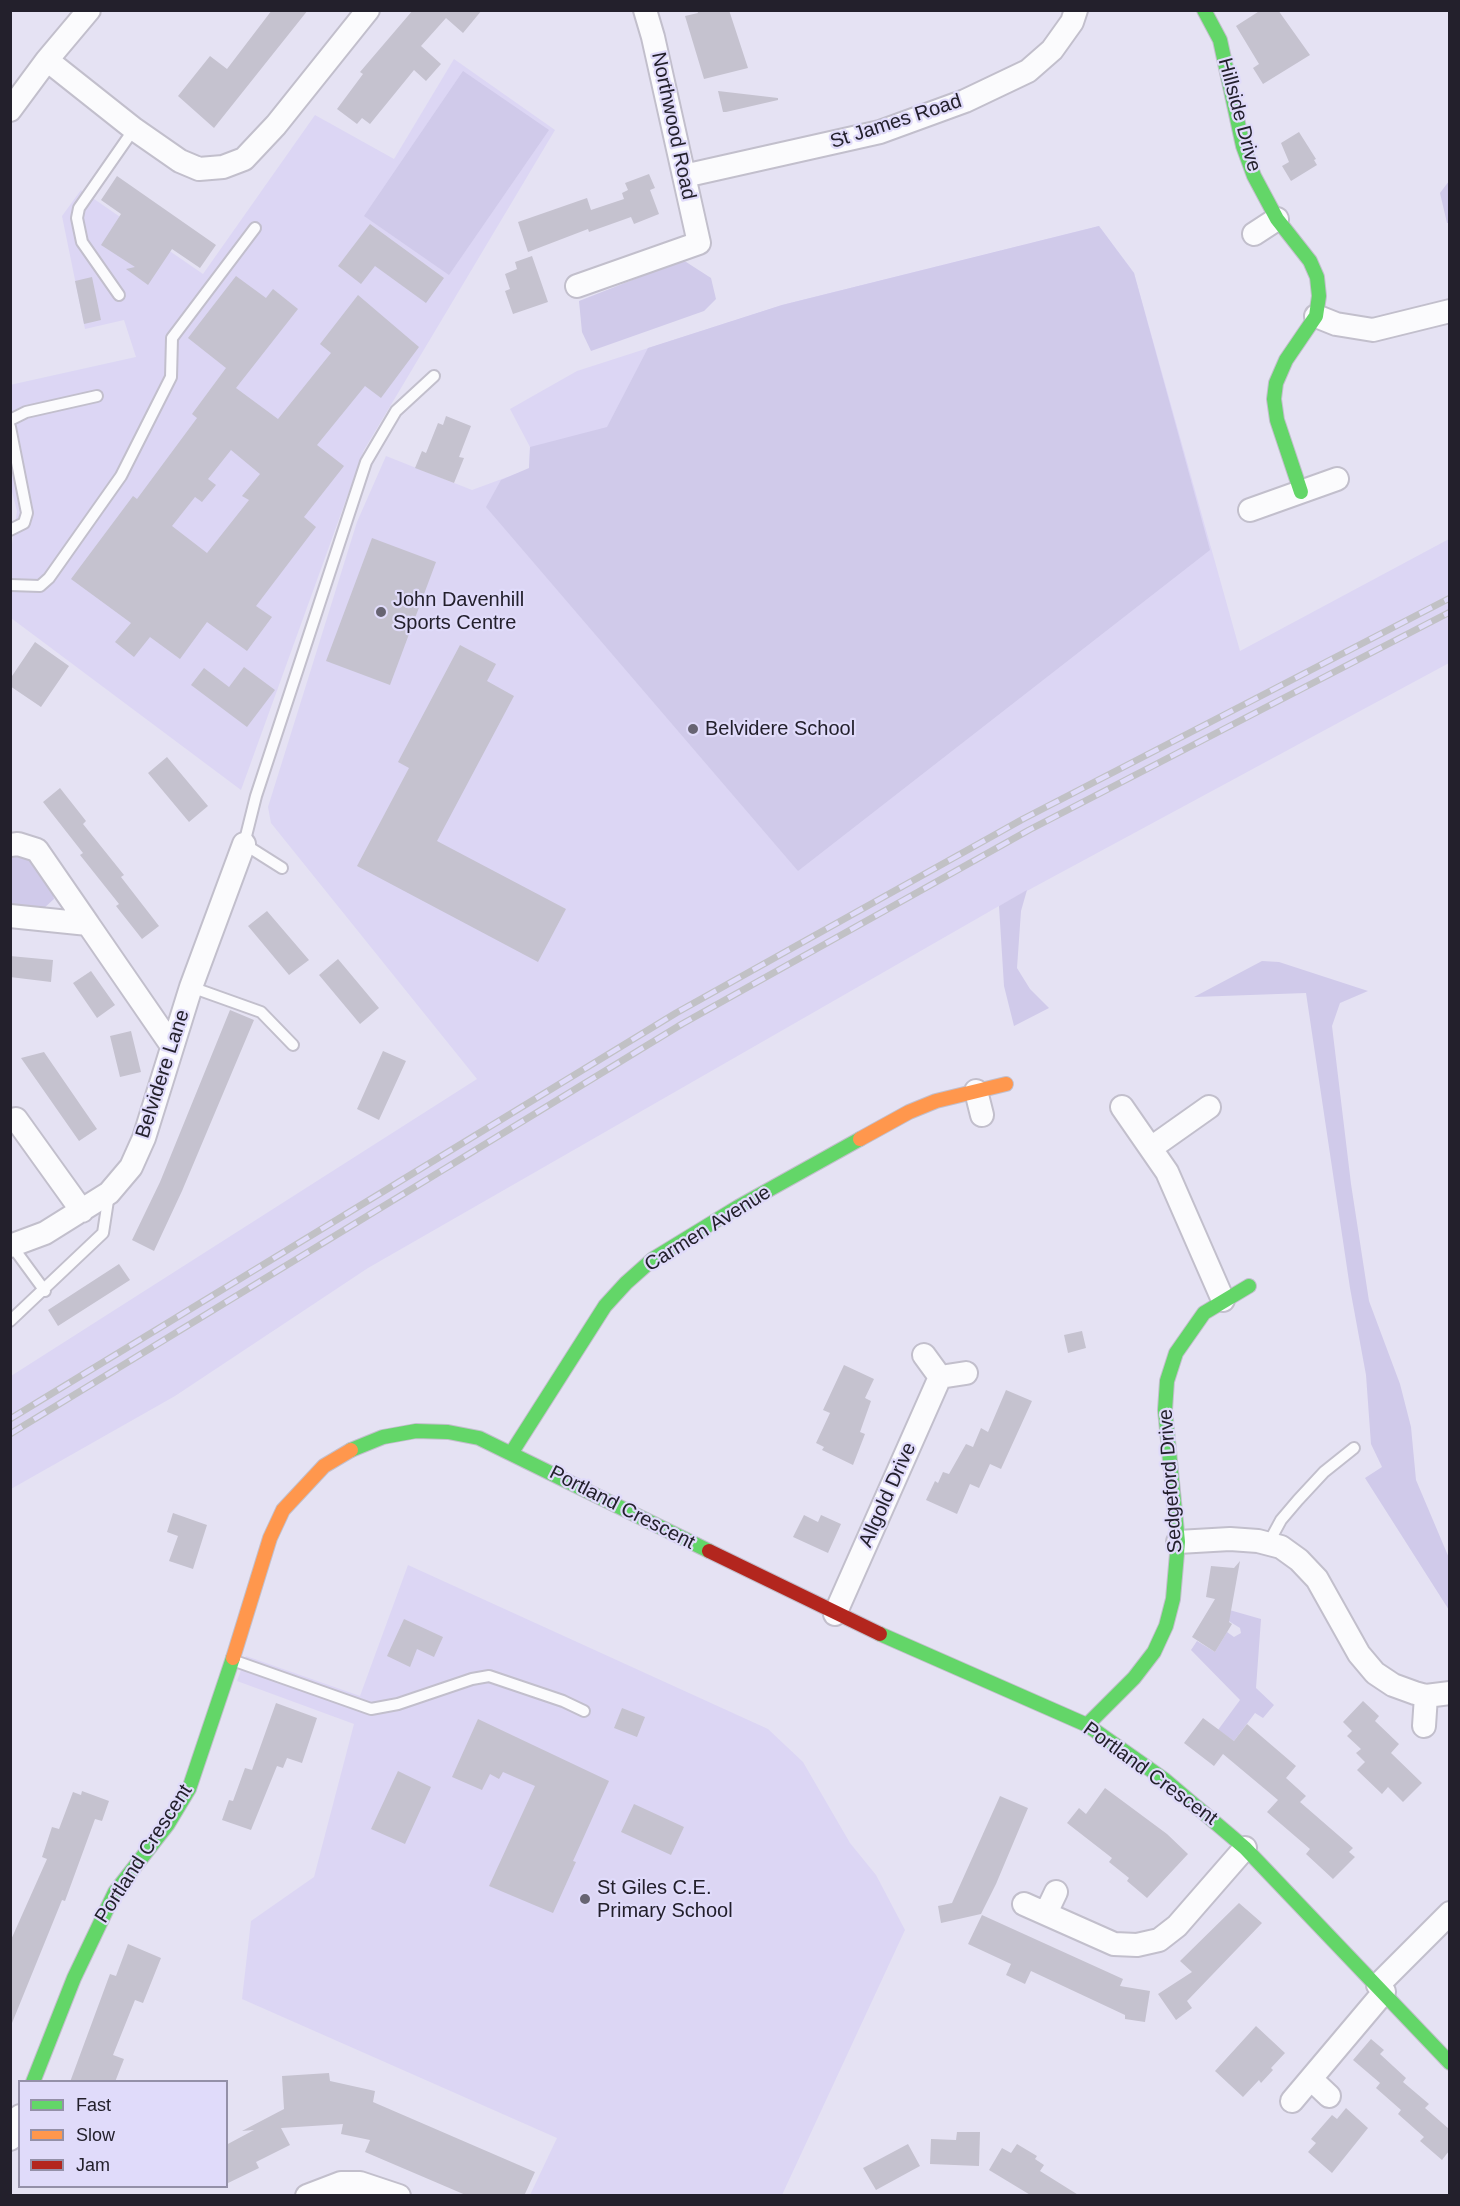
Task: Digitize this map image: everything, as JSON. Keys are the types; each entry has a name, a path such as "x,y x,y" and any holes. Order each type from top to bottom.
{"street":[{"path":"10,110 47,60 89,10"},
{"path":"47,60 134,129 180,161 199,169 223,167 244,159 276,125 368,10"},
{"name":"Northwood Road","path":"576,286 595,267 702,252 645,10"},
{"name":"St James Road","path":"684,176 880,132 965,101 1028,71 1052,50 1072,22 1076,10"},
{"name":"Hillside Drive","path":"1204,10 1220,40 1247,156 1254,176 1276,219 1310,261 1317,277 1319,296 1316,316"},
{"path":"1254,234 1276,219"},
{"path":"1301,492 1277,420 1274,399 1276,383 1286,360 1316,316 1336,324 1373,330 1449,311"},
{"path":"1250,510 1337,479"},
{"path":"10,845 18,844 37,850 172,1046"},
{"name":"Belvidere Lane","path":"11,1246 45,1233 82,1211 109,1193 131,1167 144,1138 191,987 244,844"},
{"path":"10,916 88,924"},
{"name":"Carmen Avenue","path":"512,1452 605,1306 653,1259 738,1207 909,1112 936,1101 1006,1084"},
{"path":"976,1091 982,1115"},
{"path":"1122,1107 1150,1148 1185,1209 1222,1300"},
{"path":"1150,1148 1209,1107"},
{"path":"16,1119 82,1211"},
{"name":"Sedgeford Drive","path":"1087,1725 1134,1678 1154,1652 1166,1626 1173,1599 1178,1542 1166,1422 1167,1382 1176,1353 1204,1313 1222,1300 1249,1286"},
{"path":"924,1355 940,1377 966,1373"},
{"name":"Allgold Drive","path":"835,1614 940,1377"},
{"name":"Portland Crescent","path":"34,2080 74,1978 114,1892 168,1824 189,1789 270,1538 283,1510 324,1466 355,1447 383,1437 416,1431 448,1432 468,1436 512,1452 835,1614 1087,1725 1165,1780 1245,1848 1449,2063"},
{"path":"1178,1542 1230,1539 1281,1547 1299,1560 1317,1579 1359,1654 1374,1673 1393,1685 1426,1695 1449,1693"},
{"path":"1424,1726 1426,1695"},
{"path":"1024,1904 1114,1944 1137,1945 1159,1940 1177,1926 1245,1848"},
{"path":"1046,1914 1056,1892"},
{"path":"1292,2101 1381,1989 1449,1913"},
{"path":"1311,2079 1329,2096"},
{"path":"10,2139 18,2121"},
{"path":"307,2196 341,2183 360,2183 399,2196"}],"lane":[{"path":"119,295 82,242 77,218 79,208 134,129"},
{"path":"10,585 40,586 49,578 122,476 171,377 172,338 255,228"},
{"path":"282,868 244,844 256,796 366,462 396,411 434,376"},
{"path":"10,420 26,412 97,396"},
{"path":"10,427 27,513 24,524 10,530"},
{"path":"191,987 261,1012 293,1045"},
{"path":"10,1321 45,1291 103,1233 109,1193"},
{"path":"11,1246 45,1291"},
{"path":"1268,1544 1281,1520 1298,1500 1324,1472 1354,1448"},
{"path":"232,1660 371,1709 398,1704 472,1679 489,1676 563,1701 584,1712"}],"shaded area":[{"path":"454,59 555,130 364,450 241,790 11,618 11,551 17,511 10,484 10,385 136,357 124,320 85,329 62,216 81,190 203,274 315,115 394,159"},
{"path":"463,71 549,130 449,275 364,216"},
{"path":"1449,181 1449,223 1447,223 1440,193"},
{"name":"Belvidere School","path":"1099,226 1134,273 1240,651 1449,539 1449,663 999,906 368,1268 175,1396 11,1489 11,1376 477,1079 271,823 268,807 357,522 386,456 472,490 529,469 530,447 510,409 577,371 782,305"},
{"path":"1099,226 1134,273 1210,550 798,871 486,507 501,480 529,468 530,447 607,427 648,348 782,305"},
{"path":"683,260 711,278 716,299 704,311 591,351 582,332 579,301"},
{"path":"17,856 30,859 52,890 54,899 43,909 11,906 10,858"},
{"path":"1027,890 1021,911 1017,968 1030,989 1049,1008 1014,1026 1004,986 999,906"},
{"path":"1262,961 1279,962 1368,991 1340,1003 1332,1026 1351,1184 1369,1301 1400,1384 1411,1427 1416,1480 1449,1558 1449,1610 1365,1478 1382,1467 1371,1444 1366,1375 1350,1288 1306,993 1194,997"},
{"name":"St Giles C.E. Primary School","path":"408,1565 768,1729 803,1762 850,1843 876,1875 905,1930 782,2195 530,2195 557,2138 242,1999 251,1921 314,1877 354,1724 237,1681 246,1656 360,1696"},
{"path":"1219,1607 1261,1619 1256,1688 1274,1705 1263,1718 1255,1713 1234,1741 1218,1730 1240,1700 1191,1650 1197,1641 1215,1652 1227,1632 1234,1637 1241,1633 1240,1628 1216,1613"}],"building":[{"path":"272,10 308,10 214,128 178,96 210,56 227,69"},
{"path":"413,10 482,10 463,33 446,18 421,46 441,64 426,81 414,70 370,124 362,118 357,124 337,109 363,74 360,72"},
{"path":"697,10 729,10 748,68 704,79 685,16 698,13"},
{"path":"1261,10 1278,10 1310,55 1263,84 1253,68 1259,64 1236,26"},
{"path":"718,91 778,98 778,100 723,112"},
{"path":"1299,132 1316,159 1314,160 1317,165 1291,181 1282,166 1289,162 1281,143"},
{"path":"649,174 655,188 650,190 659,214 634,224 631,217 589,232 588,229 528,252 518,222 587,198 591,210 624,199 622,193 628,190 625,183"},
{"path":"117,176 216,245 200,268 172,249 148,285 126,269 135,267 101,245 121,214 101,200"},
{"path":"370,224 444,278 426,303 375,266 361,284 338,266"},
{"path":"532,256 548,302 513,314 505,291 510,289 505,274 517,269 515,262"},
{"path":"236,276 266,298 273,289 298,309 236,388 278,419 331,353 320,344 358,295 419,347 381,398 365,386 317,445 344,466 304,517 316,527 256,606 272,617 247,651 207,622 180,659 150,637 134,657 115,642 131,623 71,579 133,496 137,499 197,418 192,414 226,368 188,338","holes":["231,450 260,474 242,496 249,500 207,553 172,526 195,497 202,502 216,485 208,479"]},
{"path":"92,277 101,320 84,324 75,281"},
{"path":"446,416 471,426 459,457 464,458 454,483 415,468 422,451 426,453 438,423 443,425"},
{"name":"John Davenhill Sports Centre","path":"372,538 436,562 390,685 326,661"},
{"path":"35,642 69,666 41,707 10,686 10,679"},
{"path":"460,645 496,664 487,681 514,696 437,841 566,909 538,962 357,866 409,768 398,762"},
{"path":"244,667 275,690 247,727 191,685 204,668 229,687"},
{"path":"167,757 208,806 189,822 148,773"},
{"path":"60,788 86,821 83,824 124,875 121,877 159,926 142,939 116,906 119,904 80,855 83,853 43,802"},
{"path":"267,911 309,960 289,975 248,926"},
{"path":"10,956 53,960 51,982 10,977"},
{"path":"338,959 379,1008 360,1024 319,975"},
{"path":"91,971 115,1005 97,1018 73,983"},
{"path":"230,1010 254,1020 182,1191 154,1251 132,1240 160,1182"},
{"path":"131,1031 141,1072 120,1077 110,1036"},
{"path":"383,1051 406,1061 379,1120 357,1109"},
{"path":"44,1052 97,1129 79,1141 21,1058"},
{"path":"119,1264 130,1280 58,1326 48,1310"},
{"path":"1082,1331 1086,1348 1068,1353 1064,1335"},
{"path":"844,1365 874,1379 865,1398 871,1401 860,1432 865,1434 853,1465 822,1450 824,1447 816,1443 830,1413 823,1410"},
{"path":"1006,1390 1032,1401 1001,1469 990,1464 979,1488 970,1484 957,1514 926,1500 935,1481 938,1483 943,1472 949,1474 966,1444 973,1447 981,1428 988,1432"},
{"path":"173,1513 207,1525 193,1569 169,1561 178,1536 167,1532"},
{"path":"804,1515 818,1522 821,1515 841,1524 828,1553 793,1537"},
{"path":"1240,1561 1229,1622 1232,1624 1215,1652 1192,1637 1215,1599 1206,1597 1211,1566 1234,1568"},
{"path":"404,1619 443,1637 434,1657 417,1649 410,1667 387,1656"},
{"path":"1363,1701 1379,1716 1375,1721 1399,1744 1391,1753 1422,1783 1403,1802 1388,1787 1382,1794 1357,1770 1365,1762 1356,1753 1361,1749 1347,1736 1352,1731 1343,1722"},
{"path":"276,1703 317,1718 302,1763 287,1758 283,1768 277,1766 251,1830 222,1820 229,1800 233,1801 245,1768 252,1770"},
{"path":"622,1708 645,1717 637,1737 614,1728"},
{"path":"1203,1718 1234,1741 1247,1724 1296,1766 1286,1778 1306,1796 1300,1802 1353,1848 1349,1852 1355,1857 1333,1879 1306,1854 1310,1849 1267,1812 1278,1800 1223,1754 1214,1766 1184,1743"},
{"path":"478,1719 609,1781 573,1861 576,1862 553,1913 489,1886 535,1786 503,1772 499,1779 490,1774 482,1790 452,1777"},
{"path":"398,1771 431,1787 405,1844 371,1829"},
{"path":"1105,1788 1167,1834 1188,1854 1147,1898 1127,1881 1129,1878 1109,1862 1112,1858 1067,1823 1079,1808 1086,1814"},
{"path":"82,1791 109,1801 102,1821 95,1819 65,1901 62,1900 10,2028 10,1942 47,1859 42,1857 52,1827 59,1829 73,1792 81,1795"},
{"path":"1000,1796 1028,1808 996,1884 981,1914 941,1923 938,1906 952,1903"},
{"path":"634,1804 684,1827 671,1855 621,1832"},
{"path":"1239,1903 1262,1923 1187,2001 1192,2008 1176,2020 1158,1994 1192,1972 1180,1961"},
{"path":"982,1915 1123,1979 1120,1986 1150,1991 1145,2022 1125,2019 1125,2015 1031,1971 1025,1984 1006,1975 1011,1964 968,1944"},
{"path":"128,1944 161,1958 143,2003 135,2000 113,2055 124,2059 116,2080 71,2080 110,1974 116,1976"},
{"path":"1256,2026 1285,2053 1261,2083 1259,2080 1243,2097 1215,2071"},
{"path":"1371,2039 1384,2050 1380,2054 1406,2078 1403,2082 1429,2104 1425,2108 1449,2129 1449,2151 1442,2160 1420,2141 1424,2137 1398,2114 1401,2110 1376,2088 1380,2083 1353,2060"},
{"path":"329,2073 330,2081 375,2091 373,2102 535,2172 524,2196 468,2196 365,2152 370,2140 341,2134 343,2124 281,2128 290,2145 256,2162 259,2168 228,2183 228,2144 254,2130 242,2131 284,2109 282,2076"},
{"path":"1346,2108 1368,2128 1332,2173 1308,2152 1316,2143 1311,2139 1332,2115 1337,2119"},
{"path":"957,2132 980,2132 979,2166 930,2164 931,2139 956,2140"},
{"path":"908,2144 920,2166 876,2190 863,2168"},
{"path":"1017,2144 1037,2156 1035,2159 1044,2165 1040,2171 1080,2196 1032,2196 989,2170 1002,2148 1011,2153"}],"railway":[{"path":"10,1419 676,1013 1023,819 1450,598"},
{"path":"10,1434 682,1024 1029,830 1450,612"}],"traffic: fast":[{"path":"1204,10 1220,40 1243,146 1254,176 1277,219 1310,261 1317,277 1319,296 1316,316 1286,360 1276,383 1274,399 1277,420 1301,492"},
{"path":"512,1452 605,1306 626,1283 653,1259 738,1207 860,1139"},
{"path":"1087,1725 1134,1678 1154,1652 1166,1626 1173,1599 1178,1542 1165,1410 1167,1381 1176,1353 1204,1313 1249,1286"},
{"path":"351,1450 383,1437 416,1431 448,1432 479,1438 709,1551"},
{"path":"880,1634 1087,1725 1165,1780 1245,1848 1450,2063"},
{"path":"34,2080 74,1978 115,1892 168,1824 189,1789 233,1658"}],"traffic: slow":[{"path":"860,1139 909,1112 936,1101 1006,1084"},
{"path":"233,1658 270,1538 283,1510 324,1466 351,1450"}],"traffic: jam":[{"path":"709,1551 880,1634"}],"place":[{"name":"John Davenhill Sports Centre","path":"381,612"},
{"name":"Belvidere School","path":"693,729"},
{"name":"St Giles C.E. Primary School","path":"585,1899"}]}
